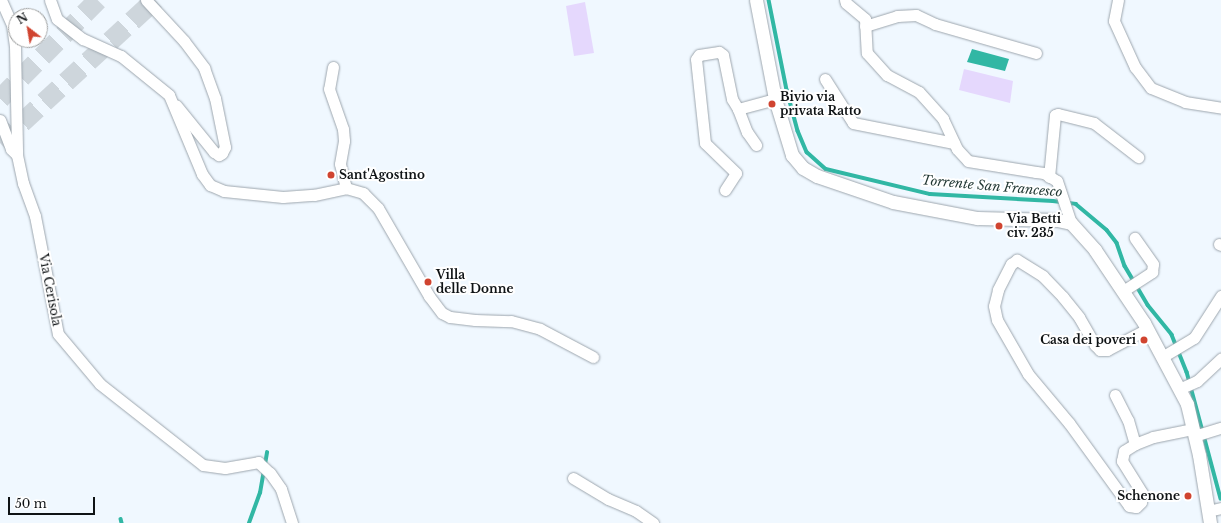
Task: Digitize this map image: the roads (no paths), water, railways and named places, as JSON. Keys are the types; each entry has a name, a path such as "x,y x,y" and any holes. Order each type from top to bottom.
{"street":[{"name":"Via Cerisola","path":"1,0 12,24 14,39 17,96 17,155 23,183 35,216 58,334 100,384 203,465 225,468 258,462 270,472 281,489 292,523"},
{"path":"50,0 57,19 83,39 121,56 169,95 214,152 219,154 222,153 225,147 215,98 204,68 184,41 146,0"},
{"path":"756,0 775,99 792,155 804,168 816,176 893,202 977,218 1070,220"},
{"path":"845,0 846,3 865,19 867,53 888,75 919,92 942,119 954,143 968,162 1036,172 1053,179"},
{"path":"1118,0 1114,21 1135,67 1150,88 1185,102 1221,108"},
{"path":"865,26 897,16 916,16 935,24 1036,53"},
{"path":"725,190 736,172 705,143 696,59 699,55 719,52 722,55 732,99 738,109 747,132 756,145"},
{"path":"333,67 329,89 343,129 344,141 340,164 346,188"},
{"path":"825,79 853,124 954,143"},
{"path":"169,95 202,174 210,185 224,191 283,197 314,195 346,188 363,193 378,208 429,296 442,313 450,317 475,320 511,321 540,329 593,357"},
{"path":"738,109 775,99"},
{"path":"1138,157 1094,124 1058,114 1055,115 1053,179 1070,220 1125,290 1147,329 1165,356 1181,388 1196,433 1213,513"},
{"path":"0,120 11,149 17,155"},
{"path":"1125,290 1152,272 1153,264 1135,238"},
{"path":"1147,329 1107,350 1100,350 1094,345 1079,317 1063,297 1042,276 1017,260 1011,264 998,290 994,306 997,320 1028,374 1069,423 1129,506 1136,507 1141,502 1142,493 1122,461 1124,451 1135,444 1153,437 1220,429"},
{"path":"1165,356 1194,338 1221,296"},
{"path":"1181,388 1198,381 1221,359"},
{"path":"1115,395 1128,420 1135,444"},
{"path":"573,478 608,498 636,511 653,523"}],"waterway":[{"name":"Torrente San Francesco","path":"769,0 787,90 798,131 807,152 826,169 930,194 1053,201 1076,204 1107,230 1117,243 1125,266 1148,305 1172,335 1187,372 1221,499"},
{"path":"249,523 260,493 267,453"},
{"path":"121,519 122,523"}],"tunnel":[{"path":"0,99 98,0"},
{"path":"0,143 155,0"}],"place":[{"name":"Bivio via privata Ratto","path":"772,104"},
{"name":"Sant'Agostino","path":"331,175"},
{"name":"Via Betti civ. 235","path":"999,226"},
{"name":"Villa delle Donne","path":"428,282"},
{"name":"Casa dei poveri","path":"1144,340"},
{"name":"Schenone","path":"1188,496"}]}
